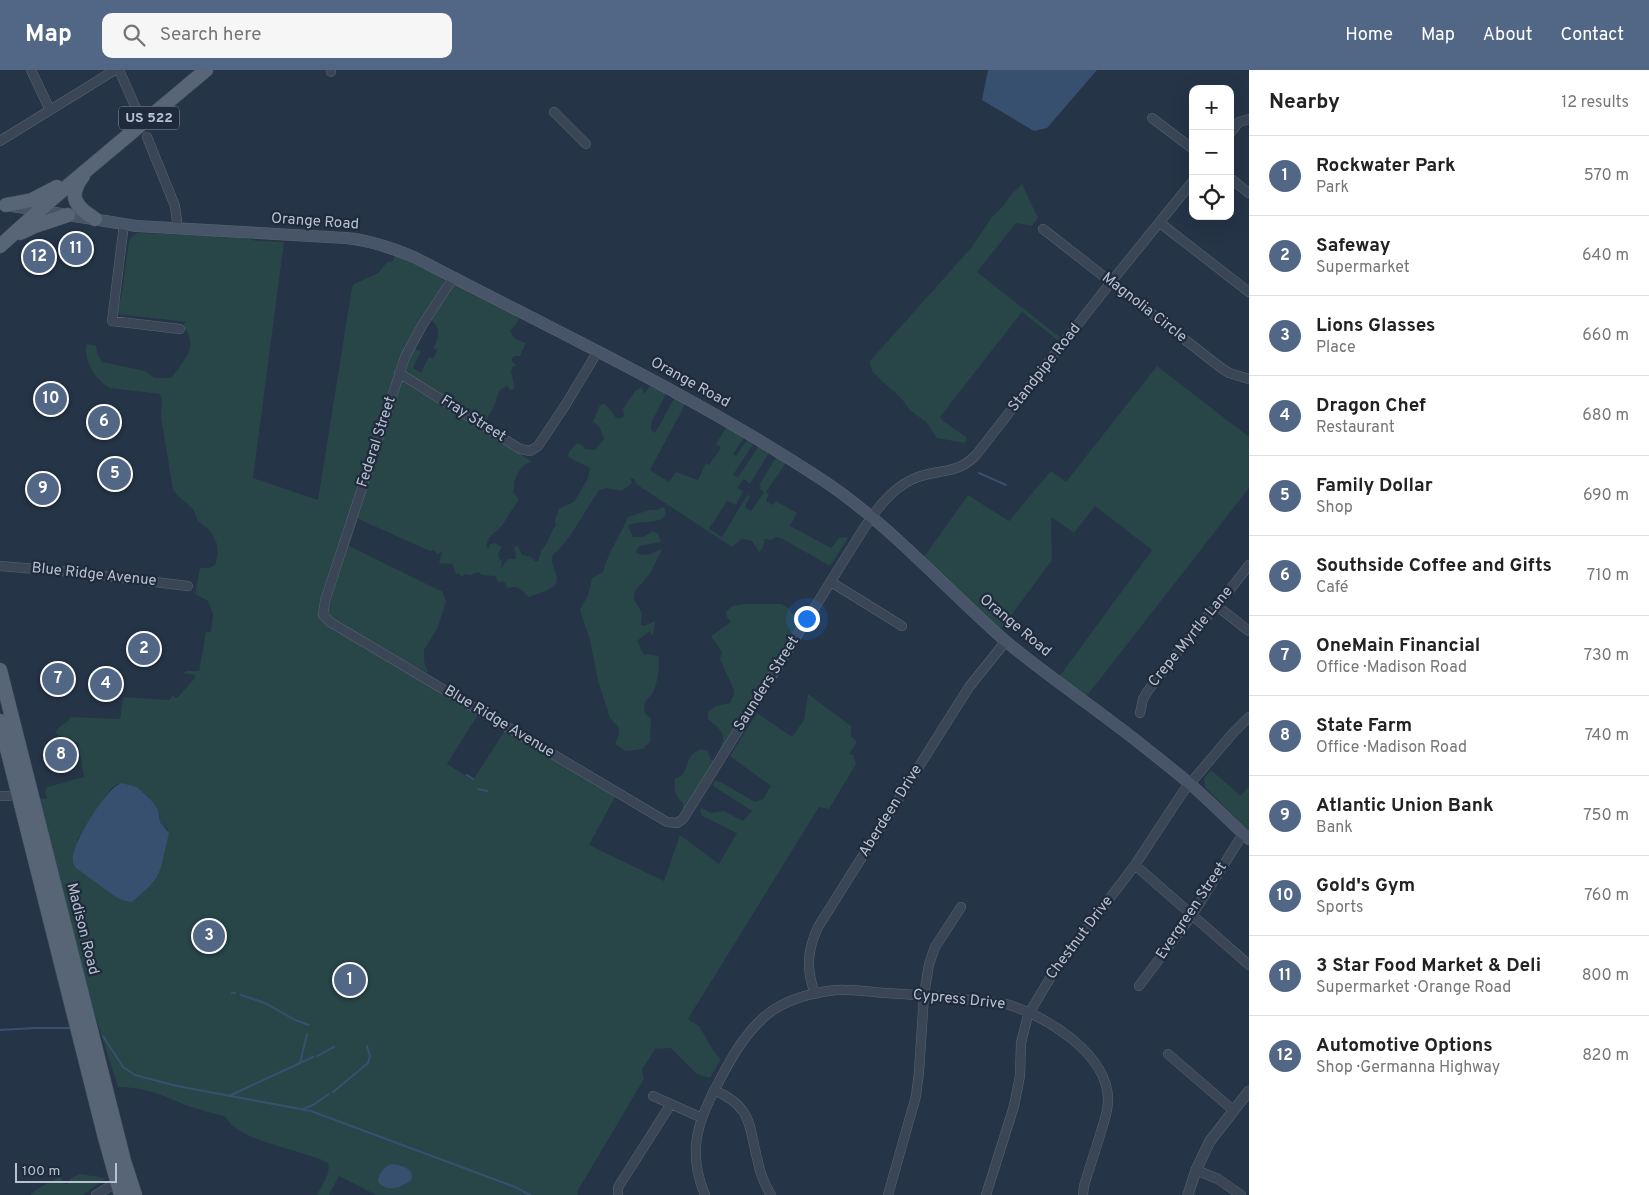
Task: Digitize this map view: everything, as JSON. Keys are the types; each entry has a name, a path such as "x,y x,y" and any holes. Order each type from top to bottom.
{"main road":[{"name":"US 522","path":"5,242 92,166 145,130 206,70"},
{"path":"3,205 32,200 92,166"},
{"path":"92,166 79,182 75,194 78,206 95,219"},
{"path":"3,205 12,211 14,217 14,224 5,242"},
{"name":"Orange Road","path":"3,205 124,224 178,229 360,239 400,251 598,351 709,410 830,485 906,547 1006,641 1190,784 1246,837"},
{"path":"5,242 35,226 68,215"},
{"name":"Madison Road","path":"0,670 24,792 119,1189"},
{"name":"Madison Road","path":"0,721 24,792 124,1161 135,1195"}],"street":[{"path":"31,70 50,110"},
{"path":"0,141 117,70 145,130 175,206 178,229"},
{"path":"554,112 586,144"},
{"path":"1152,118 1189,146"},
{"path":"1232,130 1239,122 1249,119"},
{"path":"1234,181 1249,192"},
{"name":"Standpipe Road","path":"871,518 891,495 906,483 922,476 959,468 972,459 1189,186"},
{"path":"1160,223 1249,292"},
{"path":"124,224 112,321 180,330"},
{"name":"Magnolia Circle","path":"1043,229 1220,367 1229,373 1249,379"},
{"name":"Federal Street","path":"324,615 325,601 400,373 414,338 453,278"},
{"name":"Fray Street","path":"400,373 524,451 534,449 544,436 598,351"},
{"name":"Saunders Street","path":"676,823 683,819 871,518"},
{"name":"Crepe Myrtle Lane","path":"1140,713 1143,699 1147,692 1198,626 1217,606 1249,565"},
{"name":"Blue Ridge Avenue","path":"0,566 73,572 188,586"},
{"path":"831,582 902,626"},
{"path":"1217,606 1249,630"},
{"name":"Blue Ridge Avenue","path":"324,615 330,622 519,735 668,822 676,823"},
{"name":"Aberdeen Drive","path":"815,994 808,959 811,942 818,927 969,688 1006,641"},
{"name":"Chestnut Drive","path":"986,1195 1014,1106 1020,1076 1021,1042 1030,1012 1055,970 1135,865 1183,792 1249,717"},
{"path":"0,796 24,792"},
{"name":"Evergreen Street","path":"1139,986 1192,915 1246,837"},
{"path":"1135,865 1249,965"},
{"path":"888,1195 916,1096 924,995 929,964 932,955 961,907"},
{"name":"Cypress Drive","path":"705,1195 700,1182 695,1157 696,1138 714,1090 730,1061 760,1020 771,1012 791,1001 815,994 842,990 924,995 1006,1004 1044,1019 1071,1038 1098,1066 1105,1082 1108,1101 1083,1195"},
{"path":"1168,1054 1233,1110"},
{"path":"714,1090 729,1097 748,1119 760,1173 771,1195"},
{"path":"1188,1195 1196,1170 1210,1140 1249,1091"},
{"path":"653,1096 702,1118"},
{"path":"618,1195 620,1184 672,1104"},
{"path":"1196,1170 1218,1179 1241,1195"},
{"path":"96,1195 119,1189"}],"green space":[{"path":"1022,184 1038,218 1032,226 1016,223 977,272 1062,339 1060,342 1022,312 940,417 966,437 967,441 964,443 937,438 926,422 910,410 901,398 872,371 870,361 971,248 992,217"},
{"path":"138,233 242,237 257,241 284,242 253,478 318,500 352,287 354,284 378,273 387,262 393,261 395,254 441,277 444,281 441,290 411,338 320,612 479,713 447,764 473,780 506,729 616,795 589,845 664,881 680,835 719,864 737,833 702,816 700,811 702,808 711,813 724,811 743,821 752,811 713,786 714,781 721,782 755,802 763,799 771,786 730,756 757,713 792,737 804,720 808,694 851,726 851,736 857,742 849,754 853,755 856,764 829,809 819,807 688,1019 699,1026 714,1052 721,1059 710,1078 697,1074 671,1048 655,1049 642,1070 644,1079 577,1192 578,1195 376,1195 339,1176 329,1195 317,1195 327,1175 328,1163 256,1139 232,1125 226,1117 188,1106 146,1090 118,1087 73,946 57,880 60,877 39,798 47,799 45,792 47,787 84,777 78,743 61,737 56,733 57,729 71,717 120,719 123,697 169,700 173,695 177,698 195,678 195,675 183,673 199,671 206,632 211,632 213,614 208,601 195,594 200,568 209,568 215,565 218,554 217,544 211,532 198,521 193,509 173,490 161,417 162,400 160,394 110,388 96,376 87,358 87,344 96,346 98,356 102,362 145,371 154,378 167,378 172,377 188,353 190,340 183,327 184,323 187,322 116,314 121,298 129,241 132,236","holes":["122,783 137,787 152,801 159,814 160,822 168,830 157,877 132,902 77,840 110,790 117,784"]},
{"path":"454,282 505,309 519,319 510,331 515,339 526,343 520,356 514,356 511,360 517,366 513,366 511,371 515,387 513,390 510,390 507,386 500,390 482,428 532,462 521,468 514,482 513,492 519,499 504,523 488,540 487,548 489,548 490,544 495,543 502,547 498,554 499,559 502,561 501,569 508,559 515,559 514,547 518,546 522,555 530,556 535,561 538,561 541,551 556,526 555,519 558,509 574,502 588,478 590,468 568,457 569,452 577,443 585,449 595,450 604,439 599,426 593,422 600,405 605,404 615,417 619,419 624,416 623,409 635,391 642,387 644,394 650,386 666,394 651,423 651,430 655,433 675,397 686,403 650,470 669,482 676,472 698,480 706,463 709,465 721,448 716,444 727,426 744,438 733,454 736,456 747,440 754,443 733,475 738,477 759,446 769,453 750,484 744,479 737,488 743,491 736,505 727,501 709,529 722,537 747,495 750,496 745,507 751,511 764,492 760,489 759,485 777,456 786,463 766,492 769,494 766,501 773,505 776,501 797,513 790,526 831,548 839,538 847,537 847,540 830,566 776,537 772,540 765,539 759,552 752,541 742,539 732,547 636,484 634,479 630,477 632,483 622,491 607,488 599,490 570,536 552,556 557,580 555,584 546,591 529,597 517,587 507,589 505,582 501,581 499,583 495,576 482,575 478,572 471,575 465,574 462,577 459,573 456,574 452,563 439,563 442,552 437,554 434,550 430,551 358,519 349,546 443,592 446,602 437,629 424,650 424,661 428,673 328,616 325,609 412,348 421,351 413,368 421,373 429,357 433,359 437,350 433,348 437,341 438,329 431,320"},
{"path":"1157,366 1249,437 1249,488 1086,697 1059,677 1152,550 1095,506 1074,533 1051,517 1052,560 1001,629 924,557 968,495 1009,521 1051,471 1066,482"},
{"path":"664,507 665,516 661,519 628,526 633,537 643,537 653,531 658,534 661,542 639,546 636,553 646,555 662,549 650,574 635,591 634,599 642,613 641,625 644,626 655,621 653,636 650,631 637,641 644,655 659,656 655,687 653,693 645,701 644,712 651,719 650,742 643,749 625,751 615,744 619,734 618,727 610,718 598,681 590,640 580,610 588,595 592,578 603,572 628,517"},
{"path":"781,604 789,608 794,615 803,617 688,806 683,811 683,803 675,792 675,779 684,773 691,756 701,749 708,751 711,760 715,760 723,737 719,729 708,719 708,712 716,706 730,703 734,695 734,690 720,659 722,652 711,636 731,622 726,612 732,606"},
{"path":"1211,770 1241,796 1249,786 1249,831 1205,787 1204,778"},
{"path":"80,1174 106,1178 83,1195 30,1195 37,1189 60,1177 67,1185 71,1178"}],"water":[{"path":"988,70 1097,70 1047,128 1034,131 982,100"},
{"path":"122,783 137,787 152,801 158,810 160,822 169,833 157,877 132,902 116,897 76,868 73,862 77,843 91,817 108,794"},
{"path":"391,1164 403,1166 409,1170 412,1179 404,1185 395,1188 382,1185 378,1182 379,1176"}],"waterway":[{"path":"979,473 1006,485"},
{"path":"467,775 473,779"},
{"path":"478,789 487,791"},
{"path":"241,995 265,1003 295,1020 309,1025"},
{"path":"0,1030 70,1028"},
{"path":"300,1063 307,1034"},
{"path":"103,1036 123,1067 135,1075 177,1086 311,1111 515,1187 530,1195"},
{"path":"333,1092 368,1063 370,1056 367,1046"},
{"path":"317,1056 334,1047"},
{"path":"229,1096 313,1057"},
{"path":"303,1109 313,1105 329,1094"}],"place":[{"name":"3 Star Food Market & Deli","path":"76,249"},
{"name":"Automotive Options","path":"39,257"},
{"name":"Gold's Gym","path":"51,399"},
{"name":"Southside Coffee and Gifts","path":"104,422"},
{"name":"Family Dollar","path":"115,474"},
{"name":"Atlantic Union Bank","path":"43,489"},
{"name":"Safeway","path":"144,649"},
{"name":"OneMain Financial","path":"58,679"},
{"name":"Dragon Chef","path":"106,684"},
{"name":"State Farm","path":"61,755"},
{"name":"Lions Glasses","path":"209,936"},
{"name":"Rockwater Park","path":"350,980"}]}
